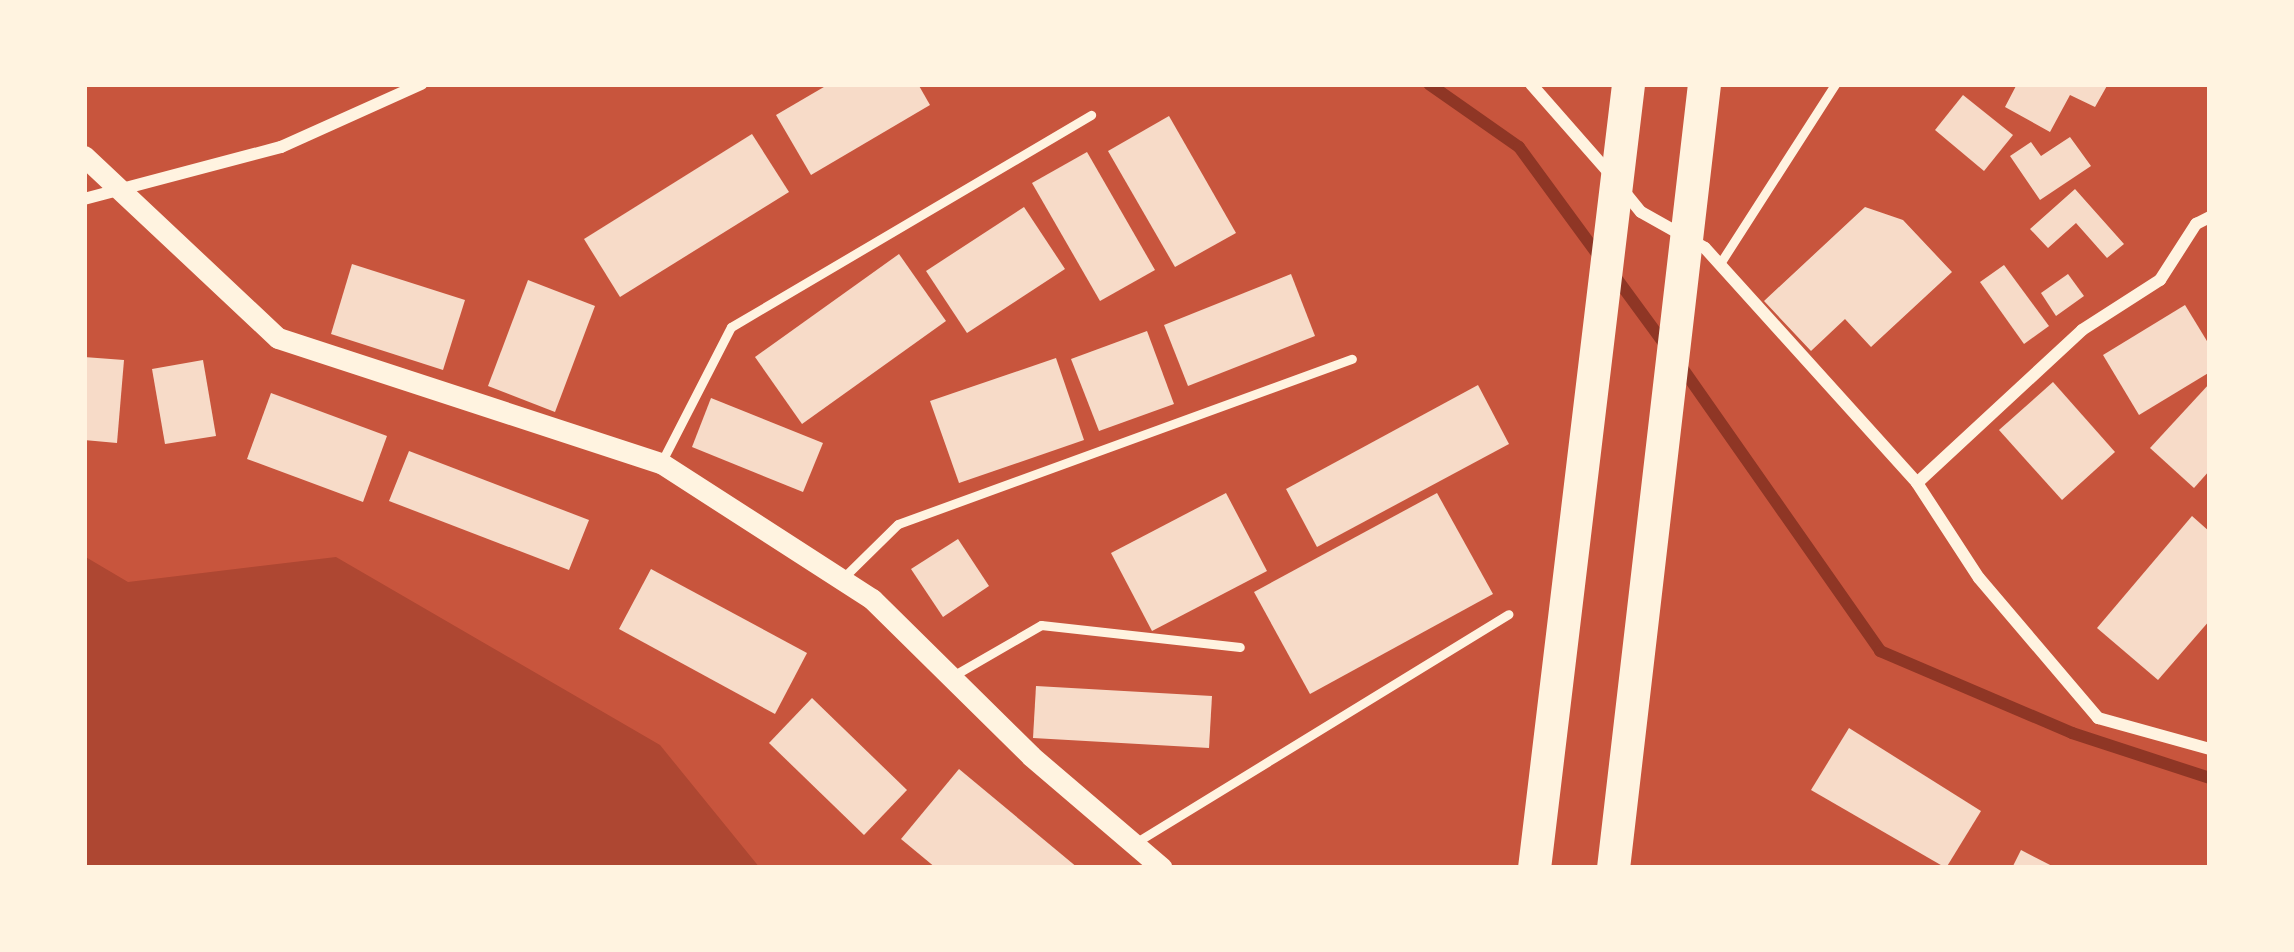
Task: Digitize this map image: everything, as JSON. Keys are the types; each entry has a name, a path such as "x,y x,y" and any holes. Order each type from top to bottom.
{"highway":[{"path":"1534,868 1628,84"},
{"path":"1612,868 1704,84"}],"street":[{"path":"84,199 281,147 421,84"},
{"path":"1532,84 1640,212 1706,248 1917,483 1979,578 2098,718 2210,749"},
{"path":"84,156 278,338 661,464 842,579 1131,846 1162,868"},
{"path":"1917,483 2082,330 2160,280 2196,224 2210,217"}],"lane":[{"path":"1719,265 1835,84"},
{"path":"661,464 730,327 1091,116"},
{"path":"842,579 898,524 1352,358"},
{"path":"1131,846 1508,614"},
{"path":"951,677 1041,626 1240,647"}],"shaded area":[{"path":"84,556 128,582 336,557 660,745 760,868 84,868"}],"building":[{"path":"829,84 918,84 930,105 811,175 776,115"},
{"path":"2017,84 2108,84 2095,107 2070,95 2050,132 2005,107"},
{"path":"1963,95 2013,135 1984,171 1935,130"},
{"path":"1169,116 1236,233 1175,267 1108,151"},
{"path":"752,134 789,192 620,297 584,239"},
{"path":"2070,137 2091,166 2040,200 2010,156 2031,142 2041,156"},
{"path":"1087,152 1155,270 1100,301 1032,183"},
{"path":"2075,189 2124,244 2107,258 2076,223 2048,248 2030,229"},
{"path":"1024,207 1065,269 967,333 926,271"},
{"path":"1865,207 1903,220 1952,272 1871,347 1845,319 1811,351 1764,301"},
{"path":"899,254 946,321 802,424 755,357"},
{"path":"352,264 465,300 443,370 331,334"},
{"path":"2004,265 2049,326 2024,344 1980,282"},
{"path":"1291,274 1315,336 1188,386 1164,325"},
{"path":"2068,274 2084,296 2056,316 2041,293"},
{"path":"528,280 595,306 555,412 488,386"},
{"path":"2185,305 2210,346 2210,372 2139,415 2103,355"},
{"path":"1147,331 1174,404 1099,431 1071,359"},
{"path":"84,357 124,360 117,443 84,440"},
{"path":"1056,358 1084,440 959,483 930,401"},
{"path":"203,360 216,436 165,444 152,369"},
{"path":"2053,382 2115,452 2062,500 1999,430"},
{"path":"2210,383 2210,470 2194,488 2150,448"},
{"path":"1478,385 1509,444 1317,547 1286,489"},
{"path":"271,393 387,436 363,502 247,459"},
{"path":"711,398 823,443 803,492 692,447"},
{"path":"409,451 589,520 569,570 389,501"},
{"path":"1226,493 1267,571 1152,631 1111,553"},
{"path":"1437,493 1493,594 1310,694 1254,592"},
{"path":"2192,516 2210,532 2210,620 2158,680 2097,628"},
{"path":"958,539 989,586 943,617 911,569"},
{"path":"651,569 807,653 775,714 619,629"},
{"path":"1036,686 1212,696 1209,748 1033,738"},
{"path":"812,698 907,790 864,835 769,743"},
{"path":"1849,728 1981,811 1946,868 1811,790"},
{"path":"959,769 1078,868 936,868 901,839"},
{"path":"2021,850 2056,868 2012,868"}],"waterway":[{"path":"1429,84 1519,147 1601,259"},
{"path":"1614,275 1666,346"},
{"path":"1678,362 1880,651 2072,733 2210,778"}]}
